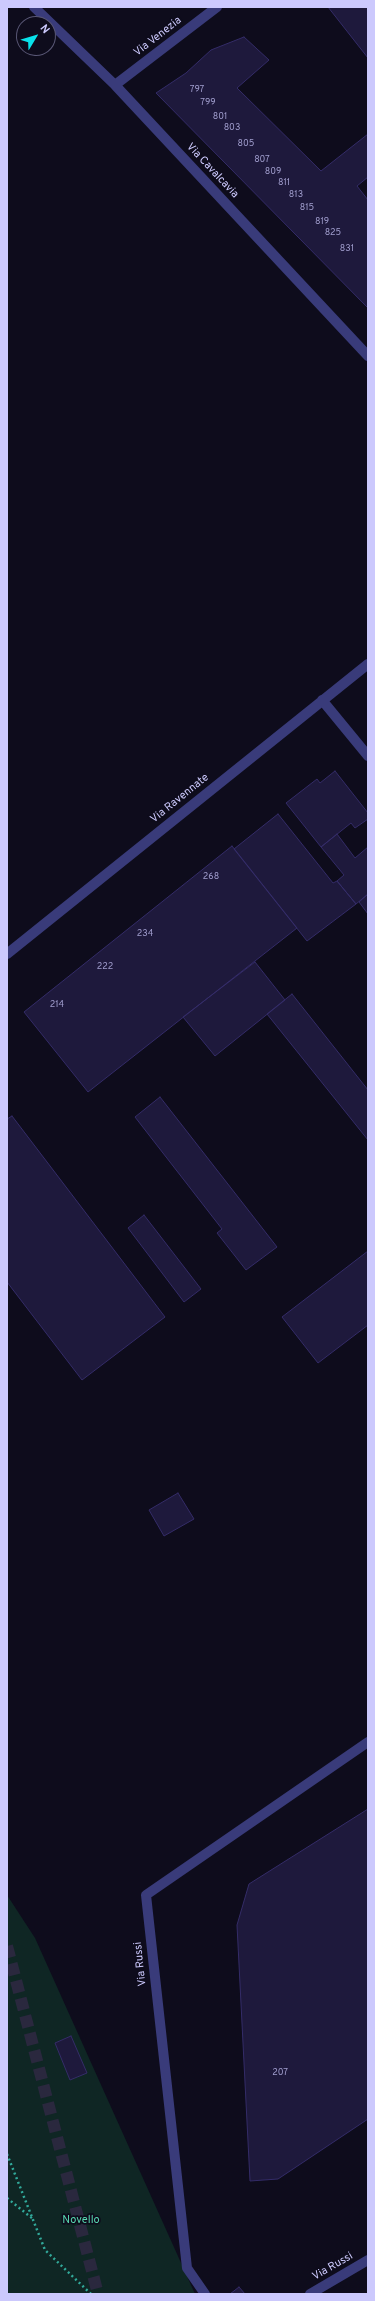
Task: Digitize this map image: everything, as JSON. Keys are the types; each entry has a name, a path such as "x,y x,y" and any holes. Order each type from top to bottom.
{"street":[{"name":"Via Cavalcavia","path":"34,7 115,85 368,356"},
{"name":"Via Venezia","path":"115,85 216,7"},
{"name":"Via Ravennate","path":"7,954 368,664"},
{"path":"322,700 368,756"},
{"name":"Via Russi","path":"205,2294 187,2268 146,1895 368,1742"},
{"name":"Via Russi","path":"310,2294 368,2260"}],"path":[{"path":"7,2154 45,2250 91,2294"},
{"path":"7,2198 33,2220"}],"green space":[{"name":"Novello","path":"7,1895 35,1938 195,2294 7,2294"}],"building":[{"path":"328,7 368,7 368,58"},
{"path":"244,37 269,60 237,88 321,171 368,134 368,177 357,186 368,200 368,308 156,93 186,73 211,50"},
{"path":"335,771 368,813 368,819 355,828 351,823 321,847 286,803 317,779 320,783"},
{"path":"278,814 333,883 337,881 356,904 307,941 234,849"},
{"path":"337,834 355,858 368,847 368,894 356,904 337,881 344,875 321,847"},
{"path":"232,846 297,928 88,1092 24,1012"},
{"path":"368,894 368,914 359,902"},
{"path":"255,962 285,1000 215,1056 183,1017"},
{"path":"292,994 368,1090 368,1140 267,1014"},
{"path":"160,1097 277,1247 246,1270 217,1233 222,1229 135,1117"},
{"path":"12,1116 165,1317 82,1380 7,1282 7,1119"},
{"path":"144,1215 201,1289 184,1302 128,1228"},
{"path":"368,1251 368,1325 318,1363 282,1317"},
{"path":"178,1493 194,1519 164,1536 149,1510"},
{"path":"368,1809 368,2119 278,2179 250,2181 237,1925 249,1884"},
{"path":"71,2036 87,2073 70,2080 55,2043"},
{"path":"239,2287 245,2294 230,2294"}],"tunnel":[{"path":"7,1946 98,2294"}]}
